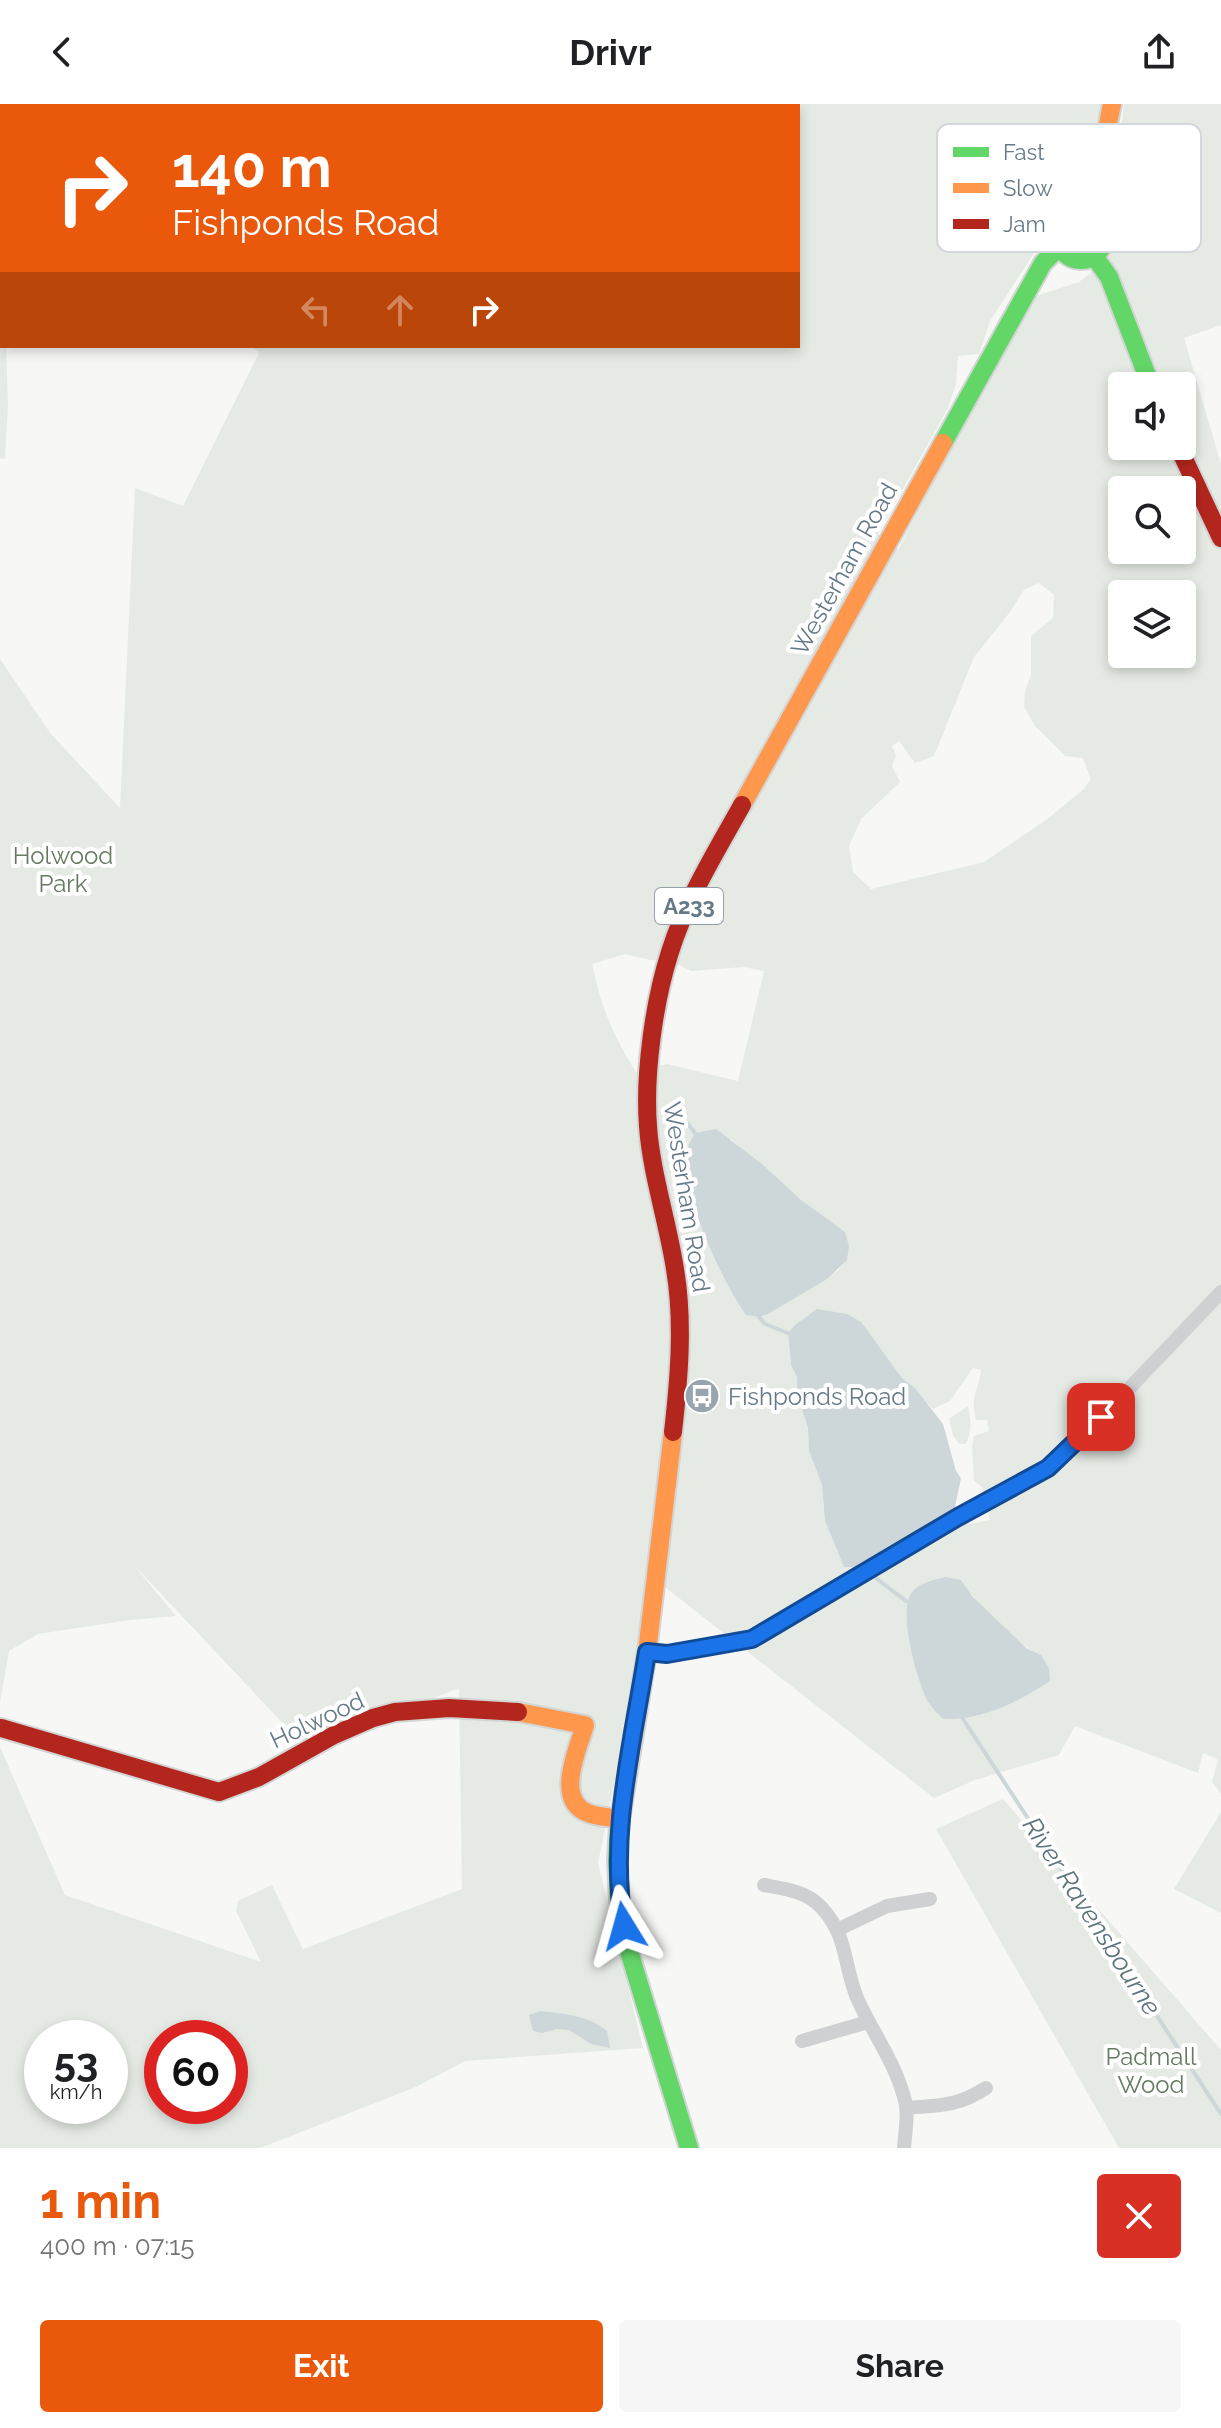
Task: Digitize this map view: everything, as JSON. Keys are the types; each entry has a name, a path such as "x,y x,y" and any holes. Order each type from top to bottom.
{"main road":[{"name":"Westerham Road","path":"1108,124 1112,104"},
{"name":"Westerham Road","path":"689,2148 629,1951 619,1901 617,1860 620,1819 647,1652 677,1394 680,1316 676,1272 648,1129 647,1089 652,1037 670,952 703,875 1043,263 1054,252"},
{"path":"1063,252 1078,260 1094,256 1097,252"},
{"path":"1094,256 1109,277 1146,372"},
{"path":"1185,460 1221,538"},
{"name":"Holwood","path":"1,1728 219,1792 247,1785 265,1771 297,1758 372,1718 414,1709 448,1708 561,1718 585,1725 570,1778 573,1801 586,1813 620,1819"}],"street":[{"path":"647,1652 667,1654 752,1639 1048,1468 1221,1292"},
{"path":"764,1885 797,1891 810,1897 839,1929 856,1995 889,2056 906,2108 904,2148"},
{"path":"839,1929 887,1906 930,1899"},
{"path":"802,2041 868,2022"},
{"path":"906,2108 953,2104 986,2088"}],"green space":[{"name":"Holwood Park","path":"800,104 1102,104 1098,124 937,124 937,252 1035,252 990,321 979,354 958,356 956,384 948,408 878,534 898,550 950,446 983,394 1036,296 1079,282 1106,261 1107,252 1201,252 1201,124 1122,124 1124,104 1221,104 1221,325 1184,338 1194,372 1108,372 1108,460 1196,460 1196,379 1221,464 1221,1794 1212,1782 1218,1759 1203,1753 1198,1773 1075,1726 1059,1755 975,1780 934,1798 656,1580 598,1863 643,2048 465,2061 416,2087 260,2148 0,2148 0,1747 65,1895 261,1962 236,1911 238,1901 272,1885 303,1949 462,1889 459,1688 306,1748 132,1563 176,1616 38,1634 9,1651 0,1702 0,659 51,734 120,808 135,488 183,506 259,353 254,348 800,348","holes":["1039,583 1054,595 1053,618 1031,636 1031,675 1025,691 1024,707 1035,726 1065,756 1083,758 1091,779 1084,789 1046,820 984,862 871,889 853,872 849,846 861,819 900,782 892,766 896,756 892,746 899,741 915,763 934,756 974,657 1024,590","625,954 674,962 691,971 744,967 764,971 738,1081 667,1064 636,1072 614,1033 599,994 592,964","731,1139 800,1199 845,1232 839,1270 768,1314 746,1315 734,1297 705,1235 692,1190 687,1147","788,1333 871,1338 902,1378 933,1409 950,1401 973,1368 981,1370 974,1411 976,1420 987,1420 989,1431 974,1436 974,1481 982,1487 990,1520 970,1524 968,1520 867,1579 860,1567 844,1567 825,1521 822,1485 809,1451 808,1428 797,1394 797,1377 791,1365","961,1580 1007,1633 1041,1655 982,1716"]},
{"path":"0,348 6,348 8,405 5,459 0,458"},
{"path":"968,1406 969,1434 966,1444 959,1444 949,1419"},
{"name":"Padmall Wood","path":"1003,1799 1221,2050 1221,2148 1119,2148 936,1829"},
{"path":"1221,1812 1221,1913 1174,1889"}],"shaded area":[{"path":"716,1129 845,1232 849,1246 847,1260 827,1279 759,1317 746,1315 725,1280 705,1236 690,1190 688,1146 695,1133"},
{"path":"817,1309 847,1314 861,1322 902,1378 915,1388 943,1424 956,1471 961,1478 954,1511 860,1567 844,1567 825,1521 822,1485 809,1451 808,1428 797,1394 797,1377 791,1365 788,1333"},
{"path":"945,1577 961,1580 973,1597 1026,1648 1041,1655 1049,1668 1050,1681 999,1709 972,1717 943,1719 929,1703 923,1690 910,1645 907,1614 908,1601 915,1589"},
{"path":"540,2011 576,2016 600,2026 607,2031 610,2048 591,2044 569,2030 533,2031 529,2015"}],"waterway":[{"path":"688,1124 695,1133"},
{"path":"759,1317 765,1324 788,1333"},
{"path":"869,1573 906,1601"},
{"name":"River Ravensbourne","path":"963,1719 1221,2114"}],"traffic: fast":[{"path":"943,443 1043,263 1054,252"},
{"path":"1064,252 1081,260 1098,252"},
{"path":"1094,256 1109,277 1146,372"},
{"path":"619,1826 619,1901 629,1951 689,2148"}],"traffic: slow":[{"path":"1108,124 1112,104"},
{"path":"742,805 943,443"},
{"path":"619,1826 647,1652 673,1432"},
{"path":"518,1712 585,1725 571,1773 572,1797 588,1813 620,1819"}],"traffic: jam":[{"path":"1185,460 1221,538"},
{"path":"673,1432 679,1371 678,1289 650,1143 647,1106 652,1038 664,972 684,914 742,805"},
{"path":"1,1728 219,1792 259,1777 334,1735 395,1712 449,1708 518,1712"}],"place":[{"name":"Fishponds Road","path":"702,1396"}],"route":[{"path":"624,1926 617,1860 620,1819 647,1652 667,1654 752,1639 958,1517 1048,1468 1101,1417"}]}
